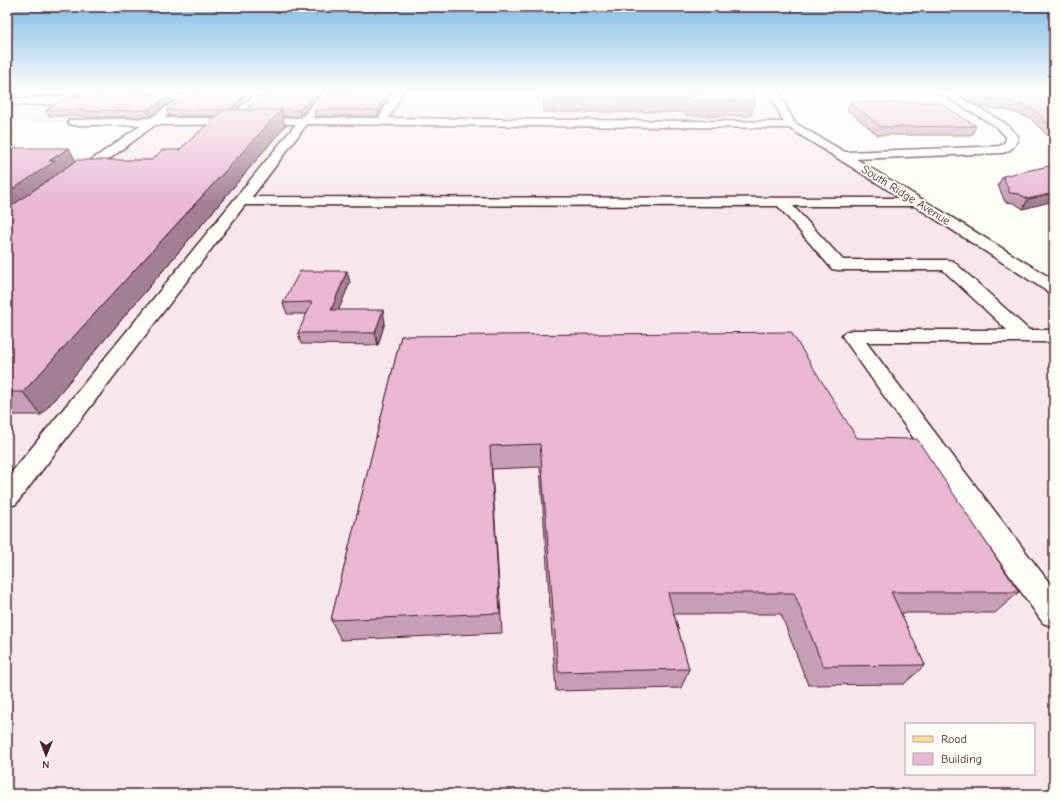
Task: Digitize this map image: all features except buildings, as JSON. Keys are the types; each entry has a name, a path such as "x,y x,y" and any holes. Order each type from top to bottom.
{"street":[{"path":"63,188 145,127"},
{"path":"7,497 299,127"},
{"name":"South Ridge Avenue","path":"797,127 1054,288"},
{"path":"844,156 979,152 1003,149 1011,143 1012,136 1003,127"},
{"path":"241,201 918,202"},
{"path":"782,202 838,264 947,265 1024,336"},
{"path":"1054,336 852,336 1054,613"}],"shaded area":[{"path":"145,127 795,127 1054,288 1054,794 7,794 7,229"}]}
